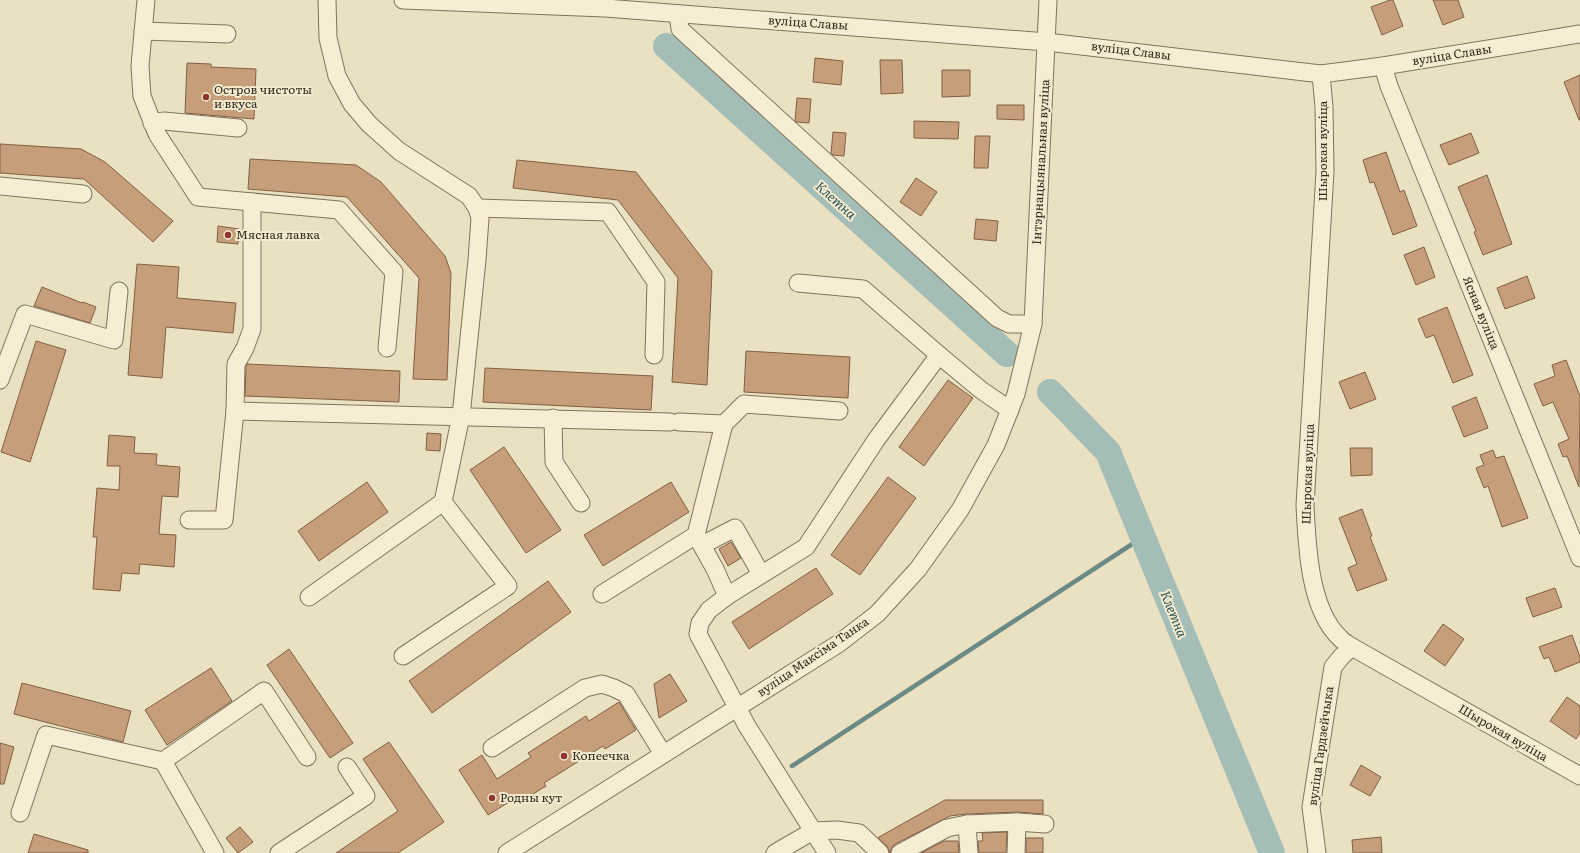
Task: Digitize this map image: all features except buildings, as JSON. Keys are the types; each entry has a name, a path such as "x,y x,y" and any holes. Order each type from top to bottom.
{"street":[{"path":"146,0 140,66 142,96 157,134 198,197 339,210 394,272 387,348"},
{"path":"309,597 443,502 460,416 478,260 480,218 477,208 469,196 399,151 369,124 352,104 337,76 328,38 327,0"},
{"name":"вуліца Славы","path":"403,0 605,4 678,14 1046,42 1321,74 1383,66 1580,34"},
{"name":"Інтэрнацыянальная вуліца","path":"1033,324 1048,0"},
{"path":"678,14 680,29 997,318 1009,324 1033,324"},
{"path":"144,31 227,34"},
{"name":"Ясная вуліца","path":"1383,66 1389,86 1576,536 1580,558"},
{"name":"Шырокая вуліца","path":"1321,74 1324,107 1325,172 1305,505 1307,553 1316,596 1327,621 1339,638 1352,647 1580,776"},
{"path":"152,123 164,121 238,128"},
{"path":"0,186 83,194"},
{"path":"189,520 224,520 235,411 236,364 245,348 252,329 252,202"},
{"path":"477,208 608,212 656,282 654,355"},
{"path":"798,283 863,289 981,390 1010,410"},
{"path":"0,380 26,314 114,340 119,291"},
{"name":"вуліца Максіма Танка","path":"507,853 838,644 878,614 918,569 960,510 996,445 1022,374 1033,324"},
{"path":"827,853 747,726 698,634 700,623 709,610 727,596 806,547 876,440 939,355"},
{"path":"727,596 715,569 699,540 724,424 744,404 839,411"},
{"path":"235,411 553,418 724,424"},
{"path":"553,418 554,462 581,503"},
{"path":"403,656 508,586 443,502"},
{"path":"602,594 699,540 735,528 761,574"},
{"name":"вуліца Гардзейчыка","path":"1317,853 1311,807 1333,667 1352,647"},
{"path":"492,748 585,688 602,684 626,694 663,754"},
{"path":"20,813 46,736 163,761 264,691 307,757"},
{"path":"163,761 215,853"},
{"path":"279,853 366,796 348,766"},
{"path":"1016,853 1017,822"},
{"path":"900,853 947,828 967,824 1017,822 1045,824"},
{"path":"967,824 969,853"},
{"path":"775,853 813,831 837,830 859,833 880,853"}],"waterway":[{"name":"Клетна","path":"666,46 1007,354"},
{"name":"Клетна","path":"1050,392 1108,452 1272,853"},
{"path":"792,766 1143,537"}],"place":[{"name":"Остров чистоты и вкуса","path":"206,97"},
{"name":"Мясная лавка","path":"228,235"},
{"name":"Копеечка","path":"564,756"},
{"name":"Родны кут","path":"492,798"}]}
